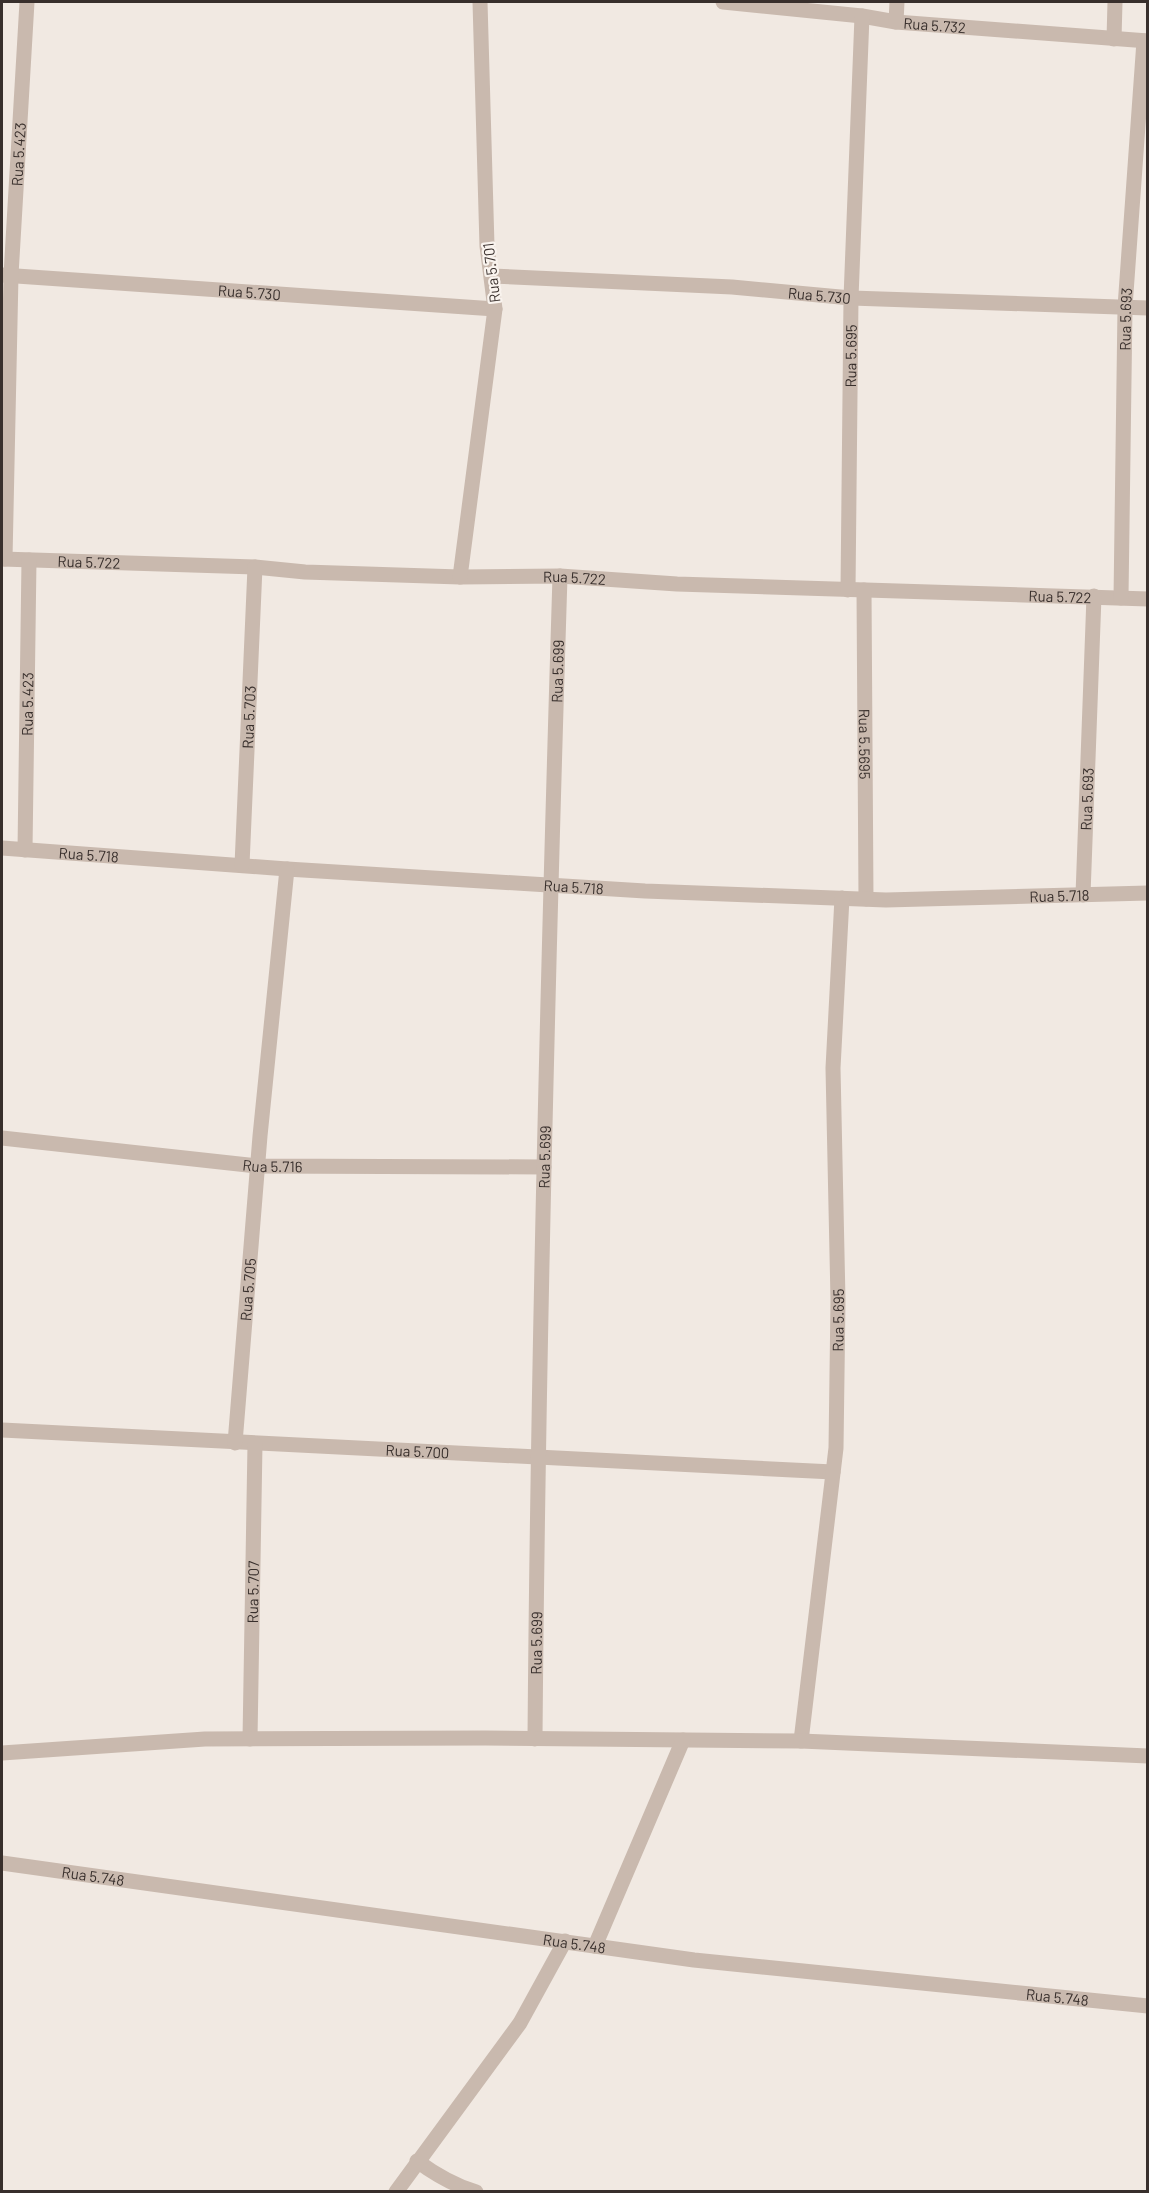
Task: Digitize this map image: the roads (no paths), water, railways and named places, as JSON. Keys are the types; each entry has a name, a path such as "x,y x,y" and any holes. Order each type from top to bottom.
{"street":[{"name":"Rua 5.423","path":"3,559 6,275 27,2"},
{"name":"Rua 5.701","path":"459,577 495,309 486,234 480,2"},
{"name":"Rua 5.732","path":"723,2 862,16 897,22 1146,41"},
{"path":"897,2 897,22"},
{"path":"1114,39 1115,2"},
{"name":"Rua 5.695","path":"848,590 851,298 862,16"},
{"name":"Rua 5.693","path":"1121,598 1125,307 1146,41"},
{"name":"Rua 5.730","path":"6,275 495,309"},
{"name":"Rua 5.730","path":"492,276 732,287 851,298 1148,308"},
{"name":"Rua 5.722","path":"3,559 255,567 304,572 459,577 560,576 677,584 1148,599"},
{"name":"Rua 5.423","path":"25,850 29,560"},
{"name":"Rua 5.703","path":"242,865 255,567"},
{"name":"Rua 5.699","path":"536,1739 537,1456 550,886 560,576"},
{"name":"Rua 5.5695","path":"864,590 866,899"},
{"name":"Rua 5.693","path":"1083,895 1094,596"},
{"name":"Rua 5.718","path":"2,848 287,869 645,891 866,899 1148,892"},
{"name":"Rua 5.705","path":"235,1443 257,1166 287,869"},
{"name":"Rua 5.695","path":"801,1742 836,1448 838,1300 833,1068 842,898"},
{"name":"Rua 5.716","path":"2,1138 257,1166 544,1167"},
{"name":"Rua 5.700","path":"2,1430 833,1472"},
{"name":"Rua 5.707","path":"250,1739 255,1444"},
{"path":"2,1753 205,1739 536,1739 801,1742 1148,1756"},
{"path":"595,1946 683,1740"},
{"name":"Rua 5.748","path":"2,1863 694,1960 1148,2006"},
{"path":"396,2192 520,2023 565,1941"},
{"path":"417,2161 439,2178 476,2192"}]}
